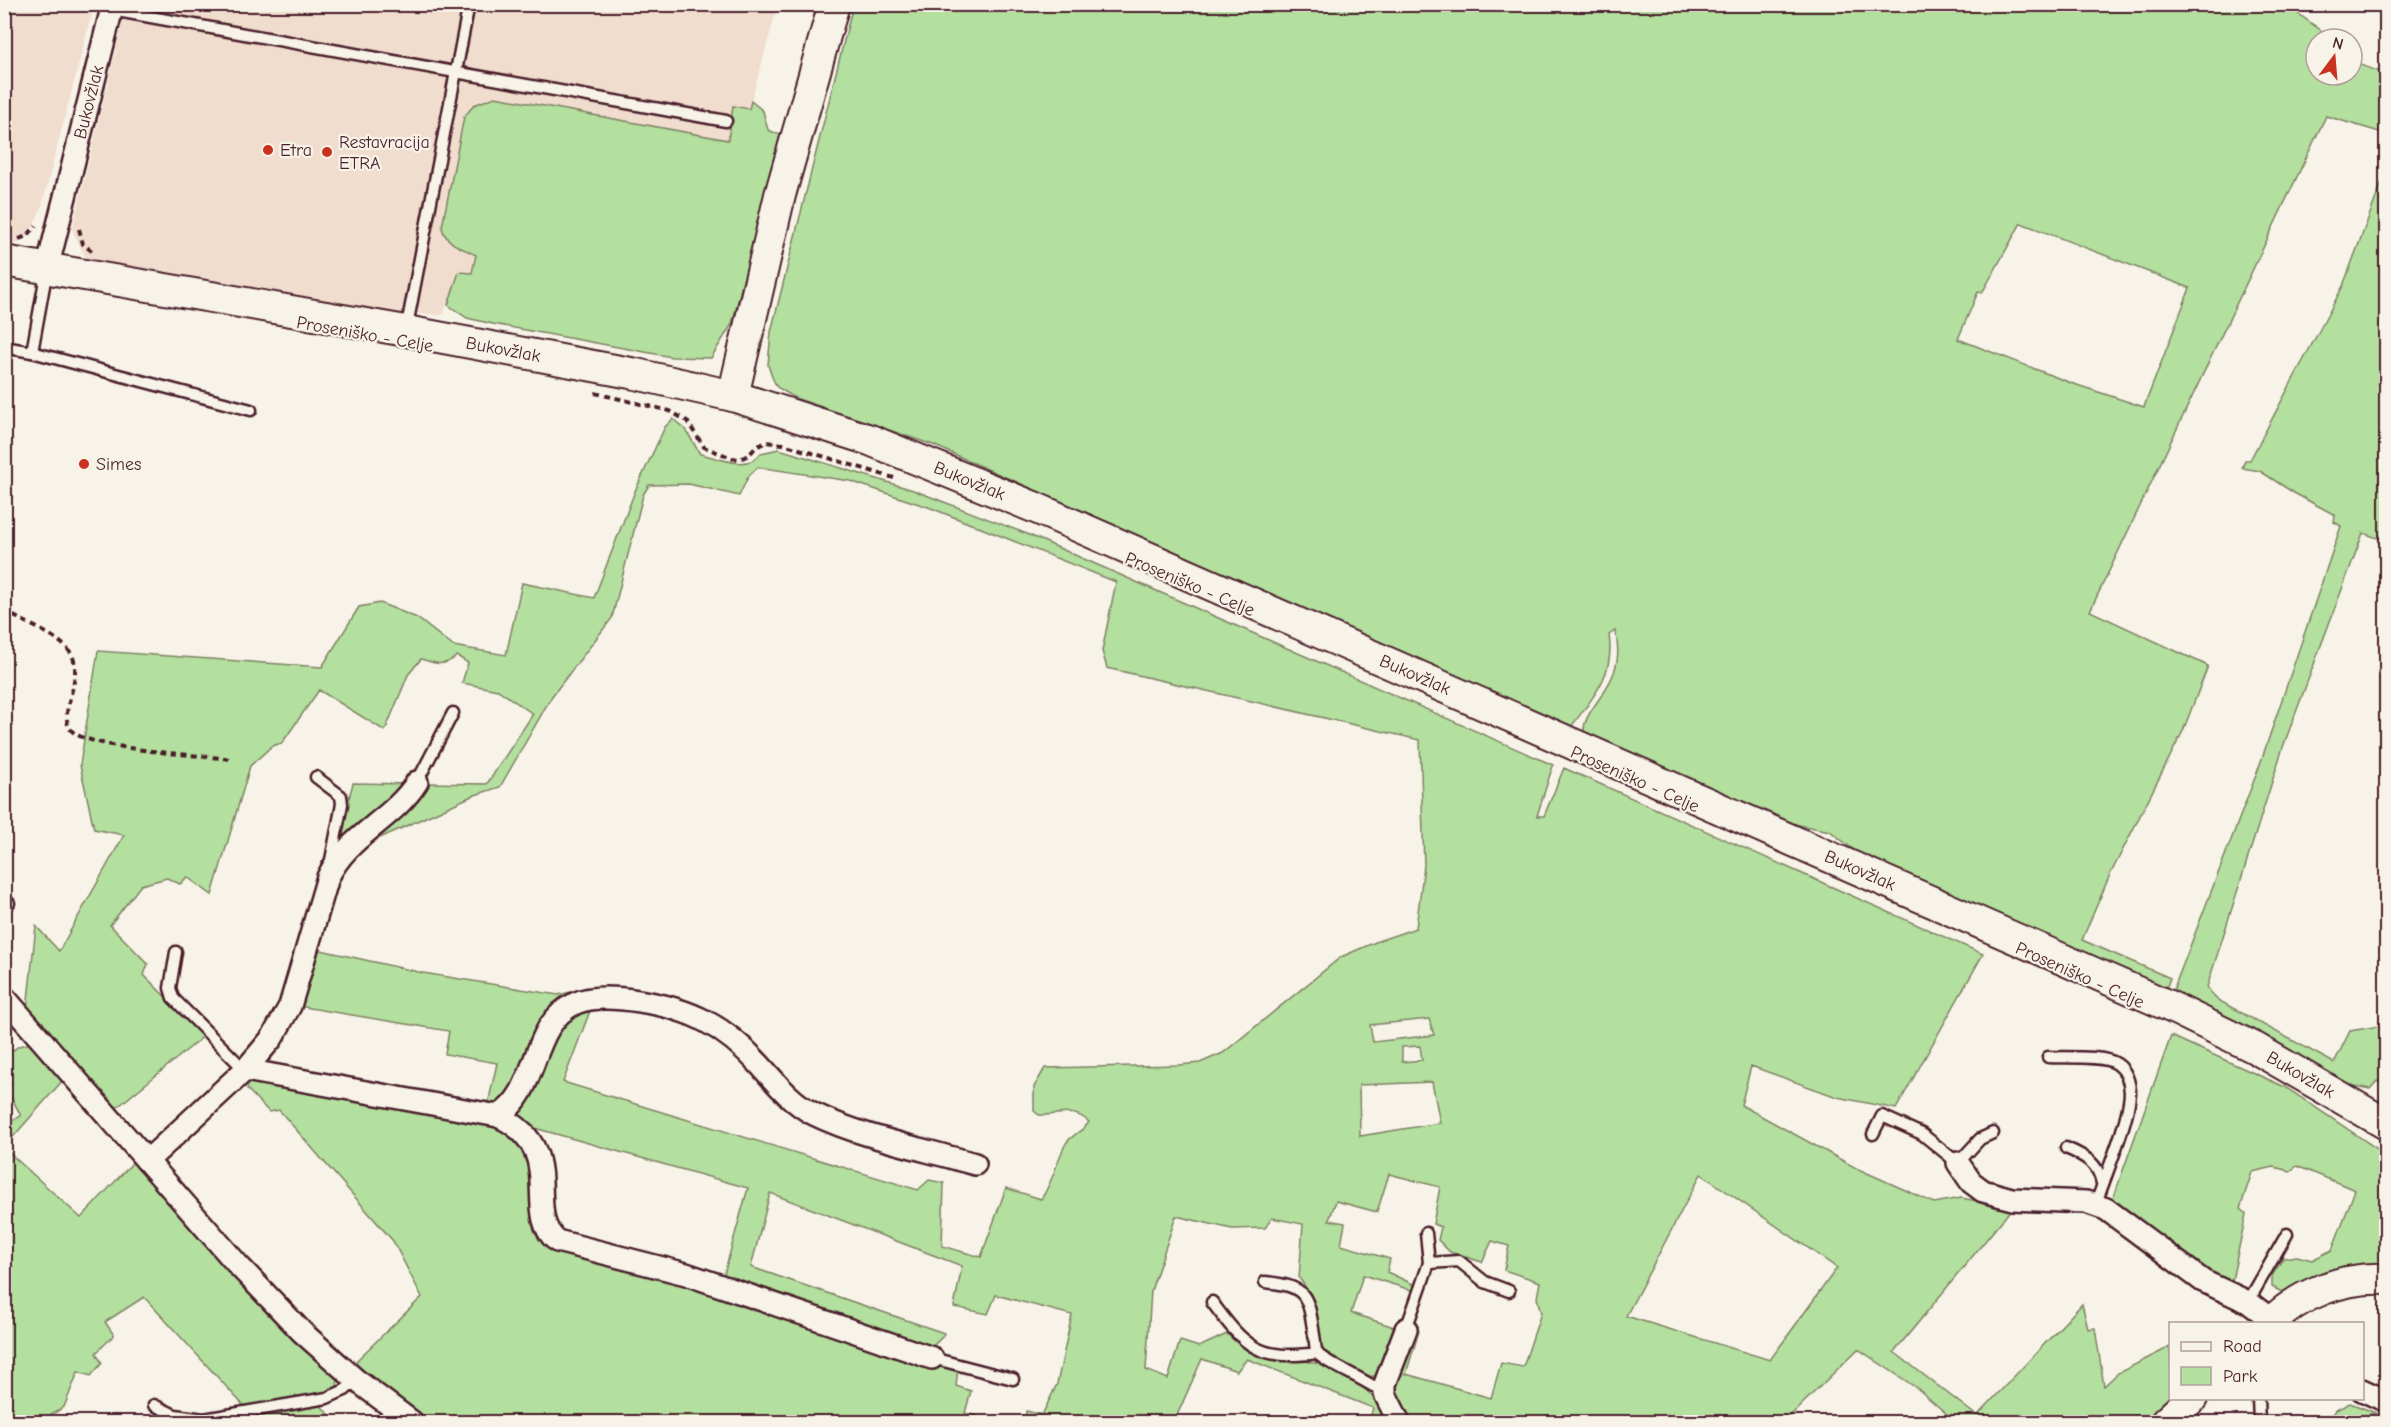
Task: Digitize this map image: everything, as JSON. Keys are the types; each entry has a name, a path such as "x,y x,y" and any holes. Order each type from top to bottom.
{"main road":[{"path":"733,396 780,195 834,4"},
{"name":"Bukovžlak","path":"10,251 47,269 406,331 636,374 733,396 870,440 1036,508 2169,1006 2255,1048 2386,1124"},
{"path":"2271,1322 2292,1305 2327,1287 2352,1281 2386,1279"},
{"path":"2166,1422 2190,1400"}],"street":[{"name":"Bukovžlak","path":"47,269 112,7"},
{"path":"147,1161 245,1070 272,1038 290,1006 328,877 336,860 347,847 405,801 417,782"},
{"path":"4,997 238,1265 302,1332 356,1380 412,1422"},
{"path":"498,1116 518,1099 546,1030 566,1009 592,999 633,1000 667,1005 715,1024 737,1041 787,1095 812,1113 848,1128 975,1164"},
{"path":"245,1070 498,1116 523,1131 534,1145 538,1158 546,1223 549,1235 557,1241 686,1274 932,1358"},
{"path":"1958,1163 1971,1182 1983,1191 2013,1199 2096,1204 2106,1209 2203,1281 2248,1302 2271,1322"},
{"path":"1399,1422 1385,1394 1385,1384 1406,1329"},
{"path":"2364,1391 2386,1401"}],"lane":[{"path":"406,331 469,4"},
{"path":"112,7 457,73 726,121"},
{"path":"32,352 47,269"},
{"path":"4,347 32,352 251,410"},
{"path":"417,782 453,714"},
{"path":"316,777 341,796 342,804 328,877"},
{"path":"176,952 170,988 173,998 245,1070"},
{"path":"2048,1057 2116,1062 2126,1073 2130,1093 2096,1204"},
{"path":"1873,1134 1882,1116 1922,1134 1958,1163 1980,1139 1993,1132"},
{"path":"2066,1148 2092,1162 2100,1173 2102,1184"},
{"path":"1406,1329 1429,1263 1426,1233"},
{"path":"2248,1302 2287,1234"},
{"path":"1429,1263 1458,1261 1485,1282 1509,1291"},
{"path":"1265,1282 1297,1288 1307,1299 1317,1353"},
{"path":"1212,1302 1235,1333 1249,1345 1278,1354 1317,1353 1327,1361 1372,1383 1385,1394"},
{"path":"932,1358 1012,1379"},
{"path":"154,1405 175,1415 204,1419 327,1398 345,1390 356,1380"},
{"path":"2258,1400 2259,1422"}],"path":[{"path":"10,251 43,217 79,225 83,244 99,256 93,278"},
{"path":"583,391 670,411 687,421 704,447 732,458 740,459 749,455 756,447 766,442 783,444 897,479"},
{"path":"4,611 52,638 70,652 77,668 66,715 70,729 77,735 98,742 229,759"}],"shaded area":[{"path":"5,5 94,5 41,209 29,235 20,242 5,247"},
{"path":"127,5 778,5 749,109 733,107 728,140 495,97 486,99 469,251 476,255 472,274 459,272 443,315 364,311 95,266 86,258 72,230"}],"green space":[{"path":"2278,4 2297,13 2316,27 2304,27 2304,87 2364,87 2364,66 2386,74 2386,134 2326,116 2090,611 2208,666 2183,731 2109,877 2082,940 2170,978 2166,989 1864,858 1830,831 1783,822 1584,735 1589,714 1611,680 1616,666 1618,650 1615,631 1609,635 1609,662 1600,685 1571,727 933,445 795,398 777,387 772,377 768,365 771,332 853,5","holes":["2021,223 2190,288 2144,407 2071,383 1958,339 1978,292 1982,293"]},
{"path":"495,97 728,140 733,106 749,109 751,101 763,111 768,130 780,135 732,324 711,358 672,357 493,324 467,318 448,305 459,272 472,273 476,255 460,248 447,238 442,227 464,117 474,105"},
{"path":"2386,171 2386,541 2363,533 2283,747 2207,987 2216,999 2334,1063 2350,1031 2386,1025 2386,1098 2380,1095 2385,1085 2377,1081 2370,1089 2345,1084 2176,996 2174,988 2258,770 2341,526 2334,522 2335,515 2260,471 2242,468 2245,460 2250,460 2343,286"},
{"path":"673,419 686,430 700,454 741,463 755,459 761,453 779,449 913,490 1027,534 1553,765 1537,816 1544,816 1564,768 1983,954 1896,1109 1837,1097 1751,1066 1741,1105 1856,1168 1934,1203 1961,1198 2013,1207 1894,1352 1977,1416 2082,1304 2088,1329 2095,1328 2104,1386 2118,1373 2169,1348 2169,1400 2172,1400 2149,1422 1956,1422 1918,1389 1858,1349 1784,1422 1404,1422 1390,1392 1411,1329 1419,1331 1406,1374 1491,1398 1501,1363 1523,1367 1541,1313 1537,1298 1540,1282 1504,1270 1509,1246 1492,1241 1482,1262 1450,1252 1438,1240 1441,1227 1433,1224 1440,1187 1389,1174 1377,1212 1336,1201 1329,1220 1345,1223 1341,1245 1390,1259 1387,1272 1415,1285 1414,1291 1363,1275 1351,1313 1400,1329 1382,1375 1366,1375 1338,1364 1326,1356 1320,1343 1310,1297 1299,1278 1303,1224 1272,1218 1265,1228 1232,1229 1176,1216 1151,1291 1146,1370 1168,1379 1180,1341 1199,1347 1227,1334 1251,1351 1263,1355 1313,1362 1338,1370 1364,1389 1393,1422 1369,1422 1373,1408 1247,1359 1237,1371 1202,1359 1174,1422 1025,1422 1026,1411 1042,1415 1057,1384 1072,1315 996,1295 988,1314 954,1307 962,1266 770,1193 751,1267 944,1333 943,1336 927,1352 722,1281 748,1188 524,1125 512,1115 548,1034 593,1003 563,1082 918,1190 929,1180 944,1183 942,1246 981,1257 1006,1188 1041,1199 1049,1186 1067,1142 1089,1122 1071,1113 1039,1115 1034,1111 1034,1087 1045,1068 1179,1065 1200,1063 1223,1053 1341,957 1416,928 1424,865 1420,740 1107,668 1102,651 1116,582 931,508 850,481 758,467 748,477 739,496 689,484 649,485 643,495 612,618 552,696 500,787 472,796 360,847 424,783 487,784 533,714 498,690 462,683 468,663 457,656 440,664 421,659 408,675 385,731 319,690 282,743 272,746 250,766 212,895 187,877 180,884 167,878 141,885 110,925 148,964 144,975 204,1036 115,1109 27,1009 36,926 59,951 124,835 94,829 80,765 98,651 322,667 359,607 380,603 417,618 453,646 506,655 522,583 594,598 635,491 665,427","holes":["1429,1019 1434,1035 1373,1042 1370,1025","1420,1046 1422,1060 1402,1062 1402,1047","1432,1082 1440,1123 1360,1136 1359,1085","1701,1174 1837,1268 1770,1360 1626,1316"]},
{"path":"353,783 409,784 344,838 341,828"},
{"path":"312,948 423,973 558,995 571,992 572,1000 516,1097 487,1109 497,1063 445,1054 449,1031 297,1006"},
{"path":"2171,1036 2285,1087 2386,1155 2386,1266 2284,1293 2272,1287 2272,1276 2283,1258 2297,1256 2312,1260 2332,1250 2355,1190 2297,1166 2290,1171 2274,1167 2252,1172 2240,1209 2246,1214 2230,1290 2111,1204"},
{"path":"31,1043 64,1079 5,1146 5,1125 21,1116 7,1089 12,1084 5,1070 5,1056 19,1046"},
{"path":"253,1080 491,1120 528,1146 541,1225 603,1259 958,1368 956,1386 971,1391 965,1413 1001,1422 426,1422 357,1369 356,1361 422,1297 393,1241 279,1110 269,1112 247,1089 248,1084"},
{"path":"4,1148 81,1218 137,1158 338,1377 337,1388 328,1393 244,1406 144,1297 105,1322 114,1335 96,1353 102,1363 91,1376 78,1372 64,1407 49,1416 54,1422 5,1422"},
{"path":"2350,1403 2376,1413 2327,1422 2336,1410"},
{"path":"319,1404 329,1414 324,1422 221,1422 232,1418"}],"place":[{"name":"Etra","path":"268,150"},
{"name":"Restavracija ETRA","path":"327,152"},
{"name":"Simes","path":"84,464"}]}
